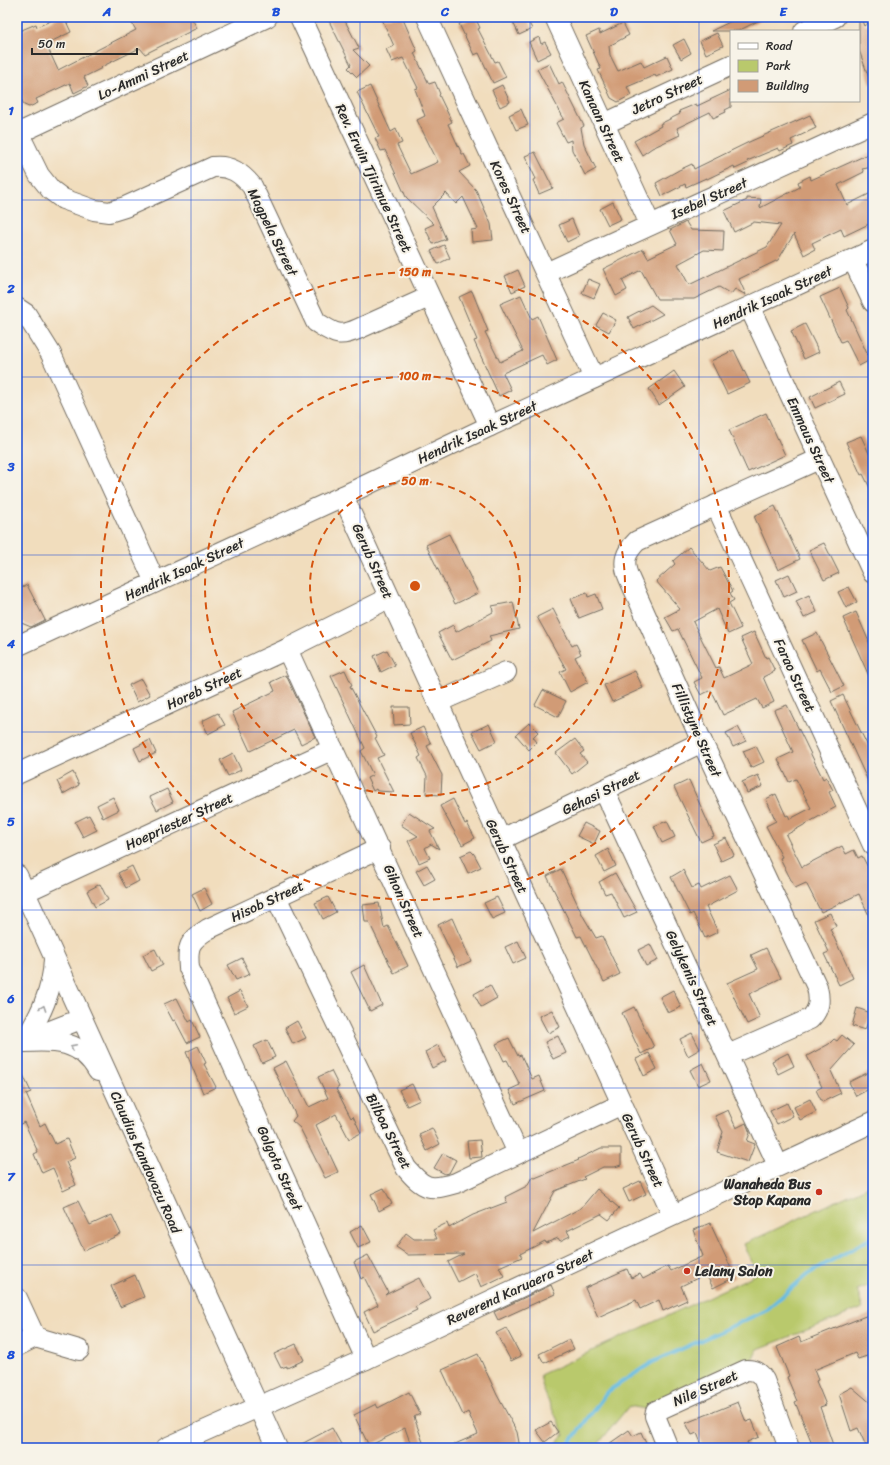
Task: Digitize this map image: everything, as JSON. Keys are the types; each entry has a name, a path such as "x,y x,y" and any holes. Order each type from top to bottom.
{"street":[{"name":"Lo-Ammi Street","path":"18,131 267,17"},
{"name":"Rev. Erwin Tjirimue Street","path":"300,17 490,426"},
{"name":"Kores Street","path":"428,17 594,378"},
{"path":"806,30 835,17"},
{"name":"Kanaan Street","path":"561,19 604,124 650,224"},
{"name":"Jetro Street","path":"604,124 730,65"},
{"name":"Isebel Street","path":"546,273 650,224 873,124"},
{"name":"Magpela Street","path":"18,131 39,175 51,190 63,199 94,210 109,212 124,207 213,167 224,166 243,176 252,186 316,322 337,334 353,332 429,297"},
{"name":"Hendrik Isaak Street","path":"17,646 873,250"},
{"path":"853,260 873,302"},
{"path":"17,308 26,314 51,354 155,582"},
{"name":"Emmaus Street","path":"750,308 873,573"},
{"name":"Fillistyne Street","path":"728,1055 810,1018 817,1012 819,996 814,980 702,742 629,578 625,568 625,558 629,549 637,540 819,459"},
{"name":"Gerub Street","path":"343,496 673,1215"},
{"name":"Farao Street","path":"716,505 873,845"},
{"name":"Horeb Street","path":"17,774 287,649 389,598"},
{"name":"Gihon Street","path":"287,649 380,848 518,1153"},
{"path":"438,702 506,672"},
{"name":"Gehasi Street","path":"500,840 702,742"},
{"name":"Hoepriester Street","path":"21,884 333,749"},
{"name":"Gelykenis Street","path":"604,790 778,1165"},
{"name":"Hisob Street","path":"194,978 189,968 188,956 189,946 197,936 208,929 380,848"},
{"name":"Claudius Kandovazu Road","path":"21,884 257,1407 277,1448"},
{"name":"Bilboa Street","path":"276,897 406,1168 417,1182 428,1188 439,1188 456,1183 622,1104"},
{"path":"20,1043 40,1014 51,984 54,956"},
{"name":"Golgota Street","path":"194,978 366,1359"},
{"path":"20,1043 82,1019"},
{"path":"20,1043 51,1041 63,1043 85,1054 93,1063 140,1148"},
{"name":"Reverend Karuaera Street","path":"166,1448 366,1359 778,1165 873,1122"},
{"path":"17,1298 35,1337"},
{"path":"17,1346 35,1337 79,1350"},
{"name":"Nile Street","path":"668,1448 655,1416 656,1411 746,1370 754,1370 759,1372 764,1380 789,1448"}],"green space":[{"path":"873,1184 873,1284 857,1290 863,1308 758,1349 746,1370 656,1411 629,1406 595,1448 552,1448 564,1435 544,1391 540,1375 757,1274 744,1244"}],"building":[{"path":"59,17 64,17 71,32 46,44 58,70 136,30 128,17 191,17 197,28 145,54 140,48 101,67 102,68 84,77 88,86 74,93 70,83 36,99 38,103 29,107 24,105 17,90 17,32 36,24 37,27"},
{"path":"327,17 343,17 359,48 353,50 369,66 357,77 348,68 351,65"},
{"path":"381,17 402,17 417,51 414,53 429,84 435,82 440,94 439,95 452,122 448,124 462,154 464,154 470,166 459,172 476,190 491,224 493,240 472,242 471,230 478,229 463,197 456,204 446,193 432,207 446,239 433,244 425,228 434,224 406,197 385,150 381,151 375,138 379,137 357,92 370,86 391,132 396,129 402,143 397,145 411,174 438,162 417,120 425,116 415,89 418,88 403,58 392,62 386,49 394,46"},
{"path":"475,17 480,28 478,29 495,62 498,61 506,77 493,83 479,53 474,55 459,24"},
{"path":"526,17 532,29 519,35 513,22"},
{"path":"740,17 766,17 740,30 711,31"},
{"path":"859,18 861,18 864,26 868,23 873,32 873,43 870,45 873,54 873,83 871,84 860,53"},
{"path":"623,23 629,35 609,46 610,55 618,71 641,61 644,67 667,56 673,69 656,77 655,75 627,87 631,95 618,102 611,98 598,70 601,69 586,36 599,30 600,34"},
{"path":"717,33 723,46 706,54 700,41"},
{"path":"539,37 541,44 545,42 551,53 537,60 529,42"},
{"path":"684,39 691,53 681,59 673,45"},
{"path":"549,63 559,84 562,82 584,126 581,128 584,144 596,169 585,175 572,150 571,140 566,142 556,123 564,119 537,69"},
{"path":"502,85 510,102 500,107 492,90"},
{"path":"730,90 731,107 725,110 726,112 713,118 710,112 677,128 680,135 652,148 642,155 634,141 661,126 660,124 680,114 679,111 696,104 697,106"},
{"path":"521,109 528,125 516,130 509,115"},
{"path":"810,115 816,128 791,140 793,145 780,151 778,148 747,161 748,163 735,169 734,166 686,187 685,184 662,196 656,183 679,170 692,164 694,169 749,142"},
{"path":"535,152 553,188 539,194 533,180 536,179 525,156"},
{"path":"873,152 873,167 862,169 864,172 838,185 847,205 873,192 873,222 844,236 841,229 812,243 815,249 804,255 794,234 778,260 739,279 746,295 735,289 731,294 719,287 694,299 657,299 641,270 622,280 627,290 616,296 603,269 643,249 648,258 677,244 670,230 686,222 691,230 724,231 723,251 704,250 678,264 689,285 767,247 781,225 754,222 734,232 724,211 747,200 747,198 761,199 760,208 800,187 798,182 810,176 811,180"},
{"path":"613,202 621,219 608,225 600,209"},
{"path":"572,219 579,236 567,242 559,225"},
{"path":"444,245 450,258 438,264 431,251"},
{"path":"518,270 525,286 512,292 505,276"},
{"path":"588,279 600,284 594,298 582,293"},
{"path":"840,288 849,308 847,310 870,360 859,366 846,340 841,342 820,297"},
{"path":"472,291 488,331 485,332 500,362 523,351 500,304 521,295 532,319 538,316 557,360 547,365 542,355 503,373 511,390 499,396 474,341 477,340 459,297"},
{"path":"651,305 663,314 634,329 628,317"},
{"path":"603,313 616,320 609,332 596,325"},
{"path":"805,324 819,352 804,359 791,331"},
{"path":"734,350 750,383 727,394 711,361"},
{"path":"674,371 685,387 659,405 649,389"},
{"path":"839,382 845,394 815,408 810,397"},
{"path":"766,413 785,455 748,472 729,430"},
{"path":"861,436 873,462 873,494 863,474 861,475 846,442"},
{"path":"775,506 800,559 778,570 754,516"},
{"path":"449,534 478,593 455,604 426,545"},
{"path":"824,543 839,573 824,580 809,550"},
{"path":"689,547 710,571 720,567 733,591 730,593 734,600 729,603 741,628 728,634 717,609 693,622 716,668 719,667 724,678 753,664 741,638 754,632 766,658 768,657 775,671 763,677 774,702 762,708 757,699 723,715 711,690 701,695 694,682 702,678 678,629 673,631 665,617 680,609 656,581 675,564 673,561"},
{"path":"789,574 797,591 784,597 776,580"},
{"path":"27,585 45,620 31,627 19,622 17,618 17,590"},
{"path":"849,587 857,602 846,608 838,592"},
{"path":"587,593 588,597 596,594 602,609 579,618 571,599"},
{"path":"809,595 817,612 804,618 796,601"},
{"path":"513,602 519,629 489,636 491,641 452,660 438,633 453,625 456,632 493,612 492,606"},
{"path":"553,609 572,646 576,644 581,654 575,657 588,682 570,692 560,672 566,669 537,617"},
{"path":"856,612 873,651 873,685 843,618"},
{"path":"817,633 844,686 832,692 820,669 817,671 802,640"},
{"path":"387,650 395,665 381,672 374,656"},
{"path":"345,670 352,685 350,686 377,737 375,738 384,755 377,758 394,792 377,791 376,789 373,791 367,778 373,775 361,751 365,748 331,676"},
{"path":"635,671 643,688 612,702 604,685"},
{"path":"286,675 315,737 301,744 294,730 250,751 232,712 275,691 271,682"},
{"path":"141,679 150,695 137,702 129,685"},
{"path":"543,690 566,701 558,717 535,705"},
{"path":"843,695 873,757 873,792 831,701"},
{"path":"787,705 823,779 826,777 833,790 829,792 836,807 786,835 802,867 842,846 846,854 854,850 858,858 862,856 873,877 873,924 859,894 821,912 806,883 795,888 780,858 782,857 766,826 776,821 766,799 776,794 786,816 788,815 790,819 811,808 796,779 789,782 778,759 793,752 774,710"},
{"path":"393,707 409,707 410,724 394,725"},
{"path":"218,713 225,725 208,734 202,721"},
{"path":"529,723 538,732 533,737 537,742 529,750 516,735"},
{"path":"489,724 497,741 481,749 472,732"},
{"path":"423,727 431,744 427,746 442,775 441,795 426,794 427,776 418,758 421,756 410,733"},
{"path":"738,727 746,741 733,747 726,733"},
{"path":"575,739 584,751 580,754 587,762 572,774 556,753"},
{"path":"150,740 156,753 140,761 134,748"},
{"path":"756,746 764,762 751,768 743,751"},
{"path":"233,753 241,770 228,776 220,760"},
{"path":"73,772 79,785 63,794 57,781"},
{"path":"758,775 763,786 747,793 742,782"},
{"path":"689,780 714,836 701,842 674,787"},
{"path":"167,789 173,802 157,810 150,797"},
{"path":"113,797 119,810 103,818 97,805"},
{"path":"453,799 465,824 467,823 475,838 462,845 440,806"},
{"path":"409,812 435,829 430,831 439,849 431,844 425,848 430,858 419,863 408,841 418,836 401,825"},
{"path":"89,815 97,830 83,837 75,822"},
{"path":"667,821 675,837 662,843 654,826"},
{"path":"584,823 600,831 594,844 577,836"},
{"path":"726,838 734,855 721,861 713,844"},
{"path":"608,849 616,866 604,872 596,856"},
{"path":"471,851 481,867 468,873 460,856"},
{"path":"427,865 435,879 424,885 416,871"},
{"path":"132,866 139,881 126,888 118,873"},
{"path":"561,869 583,916 596,938 602,936 620,974 604,982 581,936 577,937 547,876"},
{"path":"683,870 692,888 699,885 701,889 730,875 738,890 706,907 718,932 705,938 693,913 690,915 671,877"},
{"path":"615,873 637,912 624,918 611,892 605,894 599,882"},
{"path":"100,884 108,900 95,907 87,891"},
{"path":"204,888 212,904 200,911 192,894"},
{"path":"328,897 336,912 323,919 315,903"},
{"path":"497,897 505,913 492,919 484,903"},
{"path":"379,903 384,928 388,926 408,966 394,973 369,922 365,922 363,905"},
{"path":"830,913 836,926 830,929 853,978 839,985 824,954 829,952 814,920"},
{"path":"452,918 471,961 458,967 438,925"},
{"path":"518,941 526,958 513,964 505,947"},
{"path":"650,944 658,960 646,966 638,950"},
{"path":"766,948 781,978 749,994 760,1018 747,1024 727,983 758,969 751,955"},
{"path":"155,949 163,965 151,971 143,955"},
{"path":"242,958 250,974 236,980 228,965"},
{"path":"364,965 382,1005 370,1011 351,972"},
{"path":"490,985 497,998 481,1007 474,994"},
{"path":"673,990 681,1007 668,1013 660,997"},
{"path":"240,991 248,1006 234,1013 227,998"},
{"path":"177,998 189,1022 192,1020 200,1037 187,1043 175,1020 173,1021 164,1004"},
{"path":"634,1007 654,1047 641,1054 622,1013"},
{"path":"857,1008 871,1013 865,1030 852,1026"},
{"path":"552,1010 560,1027 548,1033 539,1016"},
{"path":"297,1021 306,1038 293,1044 285,1028"},
{"path":"692,1033 700,1049 688,1056 680,1039"},
{"path":"842,1035 854,1045 831,1071 841,1093 822,1102 816,1090 822,1087 807,1056 829,1044 834,1039 837,1041"},
{"path":"558,1036 566,1053 553,1059 545,1042"},
{"path":"509,1038 518,1056 521,1055 532,1079 539,1076 545,1091 515,1104 509,1090 520,1085 507,1060 504,1061 496,1044"},
{"path":"267,1040 275,1057 262,1063 254,1046"},
{"path":"438,1045 446,1061 432,1068 425,1052"},
{"path":"198,1046 206,1063 204,1064 216,1087 203,1093 186,1052"},
{"path":"649,1053 657,1069 644,1076 636,1059"},
{"path":"788,1053 794,1066 778,1074 772,1061"},
{"path":"286,1061 309,1107 328,1098 318,1077 331,1071 339,1087 336,1089 351,1118 353,1116 361,1133 349,1139 336,1114 316,1125 338,1172 325,1178 300,1128 292,1121 296,1116 273,1068"},
{"path":"17,1062 31,1092 26,1094 40,1126 45,1123 55,1144 67,1139 75,1158 66,1162 76,1185 63,1191 53,1168 42,1173 34,1154 38,1152 24,1122 17,1126"},
{"path":"703,1063 711,1080 698,1086 690,1070"},
{"path":"873,1070 873,1087 856,1096 849,1082"},
{"path":"412,1084 420,1100 407,1106 399,1090"},
{"path":"810,1099 816,1112 800,1120 794,1107"},
{"path":"787,1103 793,1116 777,1124 770,1111"},
{"path":"728,1110 736,1128 746,1123 750,1133 747,1141 755,1144 748,1162 717,1152 723,1132 715,1116"},
{"path":"432,1128 440,1144 427,1151 419,1134"},
{"path":"480,1140 482,1157 469,1158 467,1141"},
{"path":"601,1148 621,1148 621,1165 615,1167 603,1167 583,1177 585,1179 555,1191 533,1233 581,1208 597,1189 619,1208 609,1220 601,1214 567,1231 570,1236 560,1241 558,1238 546,1243 545,1241 520,1254 522,1257 499,1267 504,1276 481,1287 475,1273 458,1282 448,1262 464,1254 408,1255 396,1247 406,1233 414,1239 437,1239 433,1230 447,1223 449,1228 473,1215 507,1202 505,1197 527,1186 532,1177 535,1178 579,1160 578,1159"},
{"path":"443,1153 456,1160 449,1173 445,1174 434,1168"},
{"path":"640,1181 646,1194 629,1202 623,1189"},
{"path":"384,1188 392,1204 379,1211 371,1194"},
{"path":"78,1201 90,1225 112,1215 121,1234 84,1251 64,1207"},
{"path":"710,1223 735,1277 713,1288 706,1274 681,1286 687,1300 663,1311 659,1300 640,1309 636,1300 598,1317 585,1288 627,1269 631,1278 640,1274 643,1279 668,1266 671,1271 703,1256 693,1230"},
{"path":"362,1225 371,1242 358,1248 350,1232"},
{"path":"368,1255 388,1292 385,1295 419,1278 430,1299 415,1307 417,1310 373,1331 364,1312 378,1305 364,1277 361,1279 354,1262"},
{"path":"135,1275 144,1297 120,1307 111,1286"},
{"path":"551,1285 555,1294 498,1320 494,1312"},
{"path":"873,1313 873,1354 858,1359 855,1353 814,1370 818,1380 816,1381 826,1405 820,1407 834,1448 814,1448 795,1402 797,1401 787,1377 789,1376 777,1347 799,1337 801,1342"},
{"path":"506,1328 521,1356 511,1361 496,1333"},
{"path":"569,1339 574,1349 544,1363 539,1354"},
{"path":"296,1344 304,1360 287,1368 287,1366 281,1368 274,1354"},
{"path":"478,1354 497,1395 517,1432 520,1448 446,1448 478,1434 468,1412 463,1415 442,1370"},
{"path":"852,1387 873,1405 873,1448 867,1448 858,1428 851,1431 839,1394"},
{"path":"409,1392 420,1414 414,1417 425,1448 412,1448 405,1428 369,1446 354,1415 376,1404 378,1408"},
{"path":"738,1402 746,1422 752,1420 759,1437 747,1442 749,1448 703,1448 697,1433 692,1435 686,1423"},
{"path":"551,1422 558,1432 545,1442 536,1430"},
{"path":"332,1428 343,1448 294,1448"},
{"path":"629,1430 633,1436 641,1432 648,1448 603,1448"}],"waterway":[{"path":"566,1448 607,1392 651,1363 765,1311 808,1274 873,1237"}],"place":[{"name":"Wanaheda Bus Stop Kapana","path":"819,1192"},
{"name":"Lelany Salon","path":"687,1271"}]}
